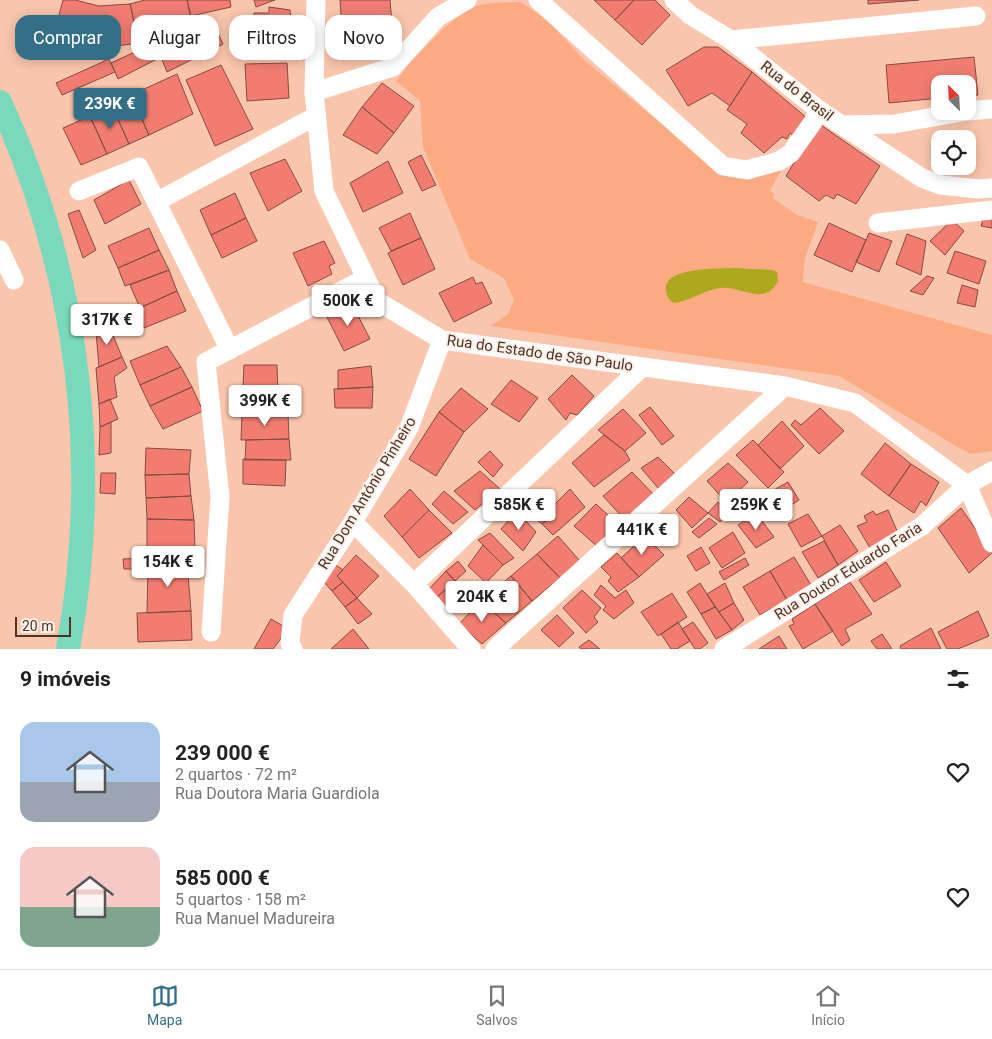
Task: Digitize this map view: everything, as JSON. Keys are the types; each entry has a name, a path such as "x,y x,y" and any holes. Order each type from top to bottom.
{"main road":[{"path":"0,102 21,150 52,249 67,306 74,344 81,407 84,463 83,514 75,609 68,649"},
{"path":"0,136 31,217 43,257 55,307 64,361 72,463 71,528 68,566 55,649"}],"street":[{"name":"Rua do Estado de São Paulo","path":"316,0 314,92 324,191 377,301 442,340 785,386 855,403 967,485"},
{"path":"314,92 393,67 438,17 467,0"},
{"path":"538,0 723,166 747,170 779,161 791,153 813,122 819,110"},
{"name":"Rua do Brasil","path":"674,0 690,14 731,40 819,110 841,125 894,124 931,117"},
{"path":"731,40 976,16"},
{"name":"Rua do Brasil","path":"976,111 992,110"},
{"path":"156,202 316,116"},
{"path":"841,125 922,178 941,185 978,189 992,188"},
{"path":"79,191 139,167 230,350"},
{"path":"878,223 992,210"},
{"path":"0,250 14,280"},
{"path":"211,632 220,497 206,362 366,278"},
{"name":"Rua Dom António Pinheiro","path":"292,646 293,615 353,522 409,428 442,340"},
{"path":"414,584 642,367"},
{"path":"495,649 785,386"},
{"name":"Rua Doutor Eduardo Faria","path":"724,649 922,526 967,485 992,471"},
{"path":"967,485 992,543"},
{"path":"353,522 414,584 471,649"}],"shaded area":[{"path":"520,2 545,18 585,61 720,172 772,166 781,171 770,190 774,194 773,198 797,215 818,222 804,261 803,282 992,335 992,451 971,454 839,376 491,326 508,314 514,300 504,278 470,259 423,147 420,101 396,81 408,65 443,29 470,7 493,3"},
{"path":"735,268 773,270 777,272 778,281 773,289 766,293 752,294 729,288 721,288 674,303 666,291 667,283 673,277 682,273 694,270"}],"building":[{"path":"63,0 75,0 99,6 130,4 133,15 131,15 131,44 121,45 121,15 59,15"},
{"path":"145,0 187,0 190,15 133,15 130,4"},
{"path":"187,0 230,0 231,7 191,15"},
{"path":"254,0 275,0 256,7"},
{"path":"340,0 390,0 391,15 341,15"},
{"path":"594,0 634,0 615,20"},
{"path":"634,0 655,0 670,15 642,45 615,20"},
{"path":"868,0 919,0 868,4"},
{"path":"269,7 290,10 291,15 254,15 254,13 269,13"},
{"path":"219,35 223,44 219,46"},
{"path":"704,47 718,47 752,72 730,106 712,93 688,106 666,70"},
{"path":"131,54 131,60 155,60 118,79 111,63"},
{"path":"974,57 976,75 931,75 931,99 889,103 886,65"},
{"path":"107,60 109,60 115,72 62,95 56,83"},
{"path":"162,60 191,60 167,72"},
{"path":"287,63 289,98 247,101 245,64"},
{"path":"221,65 253,129 215,146 186,80"},
{"path":"752,72 807,118 795,137 790,133 787,139 782,137 764,153 741,133 747,124 727,110"},
{"path":"177,74 193,114 149,135 131,95"},
{"path":"976,76 978,95 976,95"},
{"path":"382,83 414,106 394,133 362,107"},
{"path":"131,95 149,135 129,144 112,106"},
{"path":"112,106 129,144 107,154 90,116"},
{"path":"362,107 394,133 377,154 343,135"},
{"path":"90,116 107,154 81,165 63,128"},
{"path":"818,123 880,166 856,204 837,194 834,199 826,195 819,201 786,176"},
{"path":"421,155 436,185 422,191 408,162"},
{"path":"285,159 302,191 268,211 250,173"},
{"path":"388,161 403,193 363,212 350,183"},
{"path":"129,180 141,204 105,224 94,200"},
{"path":"235,193 246,218 211,235 200,210"},
{"path":"79,210 96,250 83,258 68,214"},
{"path":"992,212 992,228 981,226 985,213"},
{"path":"410,213 421,238 391,251 379,228"},
{"path":"246,218 257,241 222,258 211,235"},
{"path":"952,220 964,231 945,255 930,241"},
{"path":"829,223 866,240 852,272 814,255"},
{"path":"149,228 159,250 118,268 108,246"},
{"path":"869,233 892,241 879,272 856,262"},
{"path":"907,234 926,241 921,275 896,264"},
{"path":"421,238 435,269 403,285 388,253"},
{"path":"324,241 335,263 329,266 332,274 308,286 293,253"},
{"path":"159,250 169,270 125,286 118,268"},
{"path":"955,251 986,261 979,284 947,273"},
{"path":"169,270 177,291 140,308 130,285"},
{"path":"927,276 934,278 923,295 910,291"},
{"path":"473,277 476,284 482,282 492,303 454,322 439,293"},
{"path":"962,285 978,290 975,307 957,303"},
{"path":"177,291 186,311 144,328 137,309"},
{"path":"351,302 370,339 344,351 326,315"},
{"path":"108,323 122,357 99,367 96,332"},
{"path":"167,346 181,367 140,385 130,361"},
{"path":"122,357 127,368 114,377 117,397 99,404 96,368"},
{"path":"244,365 277,365 278,393 248,392 248,387 243,386"},
{"path":"371,366 373,387 338,389 338,370"},
{"path":"181,367 192,387 150,406 140,385"},
{"path":"572,375 594,396 577,415 570,413 566,420 548,399"},
{"path":"511,380 538,398 519,422 491,404"},
{"path":"192,387 203,411 163,429 150,406"},
{"path":"373,387 372,408 335,408 334,389"},
{"path":"461,388 488,409 464,432 439,412"},
{"path":"248,392 278,393 278,414 247,414"},
{"path":"110,399 118,419 100,427 99,404"},
{"path":"650,407 674,436 662,445 639,415"},
{"path":"820,408 844,431 819,454 791,425 795,420 801,425"},
{"path":"623,409 646,433 625,451 598,430"},
{"path":"439,412 464,432 436,476 409,459"},
{"path":"242,413 288,414 289,439 241,440"},
{"path":"782,421 804,446 780,469 758,445"},
{"path":"111,422 111,453 99,455 100,427"},
{"path":"604,435 625,451 630,460 594,487 572,463"},
{"path":"289,439 291,460 245,460 246,440"},
{"path":"753,440 784,472 768,488 736,455"},
{"path":"885,443 911,464 889,496 861,474"},
{"path":"146,448 191,450 189,474 145,475"},
{"path":"490,451 503,465 493,477 478,462"},
{"path":"658,457 675,474 659,489 641,468"},
{"path":"243,459 286,460 285,486 243,484"},
{"path":"728,463 748,482 726,502 707,481"},
{"path":"911,464 939,482 926,506 921,501 914,513 889,496"},
{"path":"480,471 500,489 475,510 454,491"},
{"path":"632,472 654,495 625,520 603,496"},
{"path":"101,473 116,473 115,494 100,493"},
{"path":"189,474 191,496 146,498 145,475"},
{"path":"788,482 799,500 782,511 770,492"},
{"path":"410,489 429,510 402,537 384,516"},
{"path":"570,489 585,507 553,535 542,524 552,515 548,511"},
{"path":"540,490 553,506 548,511 552,515 542,524 523,508"},
{"path":"444,491 468,512 453,524 432,504"},
{"path":"770,492 782,511 772,517 761,497"},
{"path":"191,496 194,520 147,519 146,498"},
{"path":"689,497 708,513 692,528 676,510"},
{"path":"718,502 730,513 720,522 708,513"},
{"path":"596,504 619,525 599,548 574,526"},
{"path":"961,508 992,553 969,573 938,528"},
{"path":"429,510 452,533 419,558 402,537"},
{"path":"888,510 898,533 870,548 857,526 867,522 864,516 873,511 876,515"},
{"path":"517,511 536,532 523,551 501,529"},
{"path":"756,513 774,537 756,548 738,525"},
{"path":"808,514 822,536 801,547 788,524"},
{"path":"709,518 717,524 699,538 692,532"},
{"path":"147,519 194,520 195,548 147,547"},
{"path":"840,525 858,551 838,565 822,536"},
{"path":"733,532 745,553 722,568 709,548"},
{"path":"490,533 514,558 503,565 478,540"},
{"path":"558,536 580,561 560,578 537,554"},
{"path":"645,536 664,555 639,577 621,558"},
{"path":"824,541 838,565 818,578 802,552"},
{"path":"483,545 503,565 486,583 468,566"},
{"path":"701,547 710,563 696,571 687,556"},
{"path":"617,553 639,577 618,592 608,581 611,577 601,567"},
{"path":"537,554 560,578 532,601 511,576"},
{"path":"356,555 379,576 357,598 337,576"},
{"path":"163,557 163,562 148,562 147,576 139,576 137,569 124,569 123,559"},
{"path":"794,557 811,585 787,600 770,571"},
{"path":"745,558 749,565 724,580 719,572"},
{"path":"458,561 466,571 455,581 446,571"},
{"path":"148,562 187,562 191,611 147,613"},
{"path":"886,562 901,586 874,602 859,580"},
{"path":"333,563 343,570 337,576 343,582 332,591 323,581"},
{"path":"446,571 455,581 436,598 429,589"},
{"path":"770,571 787,600 760,615 743,587"},
{"path":"511,576 532,601 506,623 481,601"},
{"path":"455,581 470,597 453,613 436,598"},
{"path":"343,582 357,598 345,607 332,591"},
{"path":"850,582 872,614 845,629 850,640 842,646 815,604"},
{"path":"700,583 715,607 701,614 687,592"},
{"path":"725,583 734,603 719,612 707,594"},
{"path":"601,585 615,598 626,590 634,603 614,619 603,610 606,606 594,595"},
{"path":"582,590 601,608 594,617 598,622 586,633 563,608"},
{"path":"672,593 687,617 658,636 641,612"},
{"path":"357,598 372,614 358,624 345,607"},
{"path":"481,601 506,623 482,644 459,624"},
{"path":"734,603 744,620 732,630 719,612"},
{"path":"815,604 833,631 803,649 789,626 794,624 792,619"},
{"path":"715,607 732,630 716,639 701,614"},
{"path":"191,611 192,640 138,642 137,613"},
{"path":"978,611 989,636 958,649 947,649 938,632"},
{"path":"557,615 574,633 559,647 541,630"},
{"path":"271,619 288,629 273,649 254,649"},
{"path":"678,622 690,641 677,649 671,649 661,634"},
{"path":"693,622 708,643 700,649 695,649 682,629"},
{"path":"931,628 941,649 901,649 900,646"},
{"path":"353,629 369,649 331,649"},
{"path":"882,634 892,649 877,649 871,641"},
{"path":"779,636 787,649 759,649"},
{"path":"589,640 600,649 581,649 579,647"}]}
